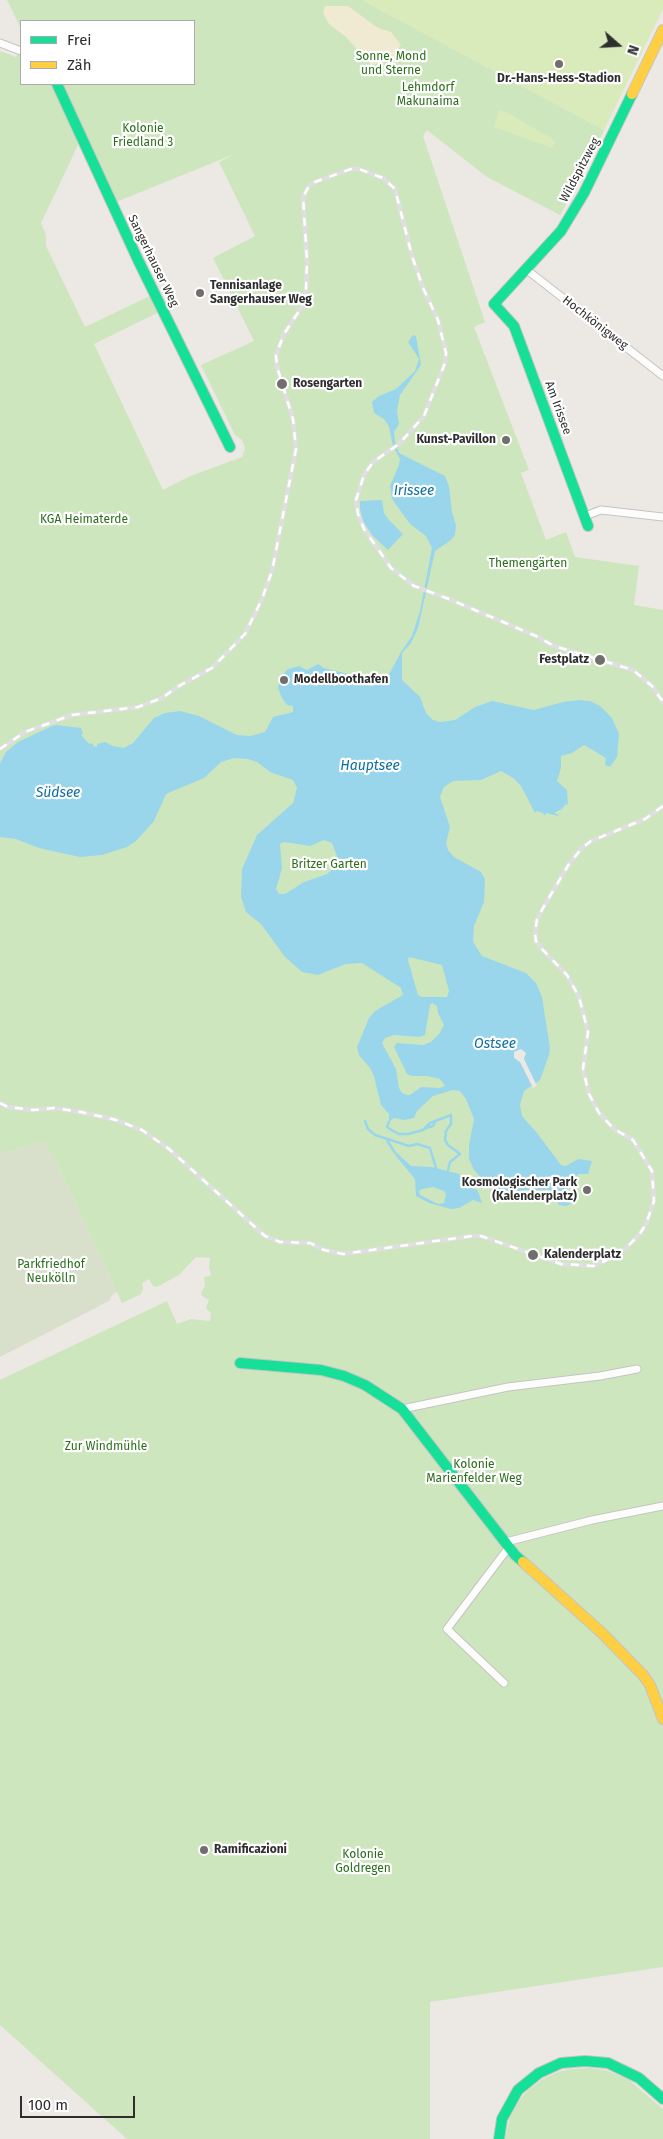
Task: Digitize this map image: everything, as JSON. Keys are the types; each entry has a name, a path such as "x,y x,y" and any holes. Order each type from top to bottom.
{"street":[{"name":"Wildspitzweg","path":"494,304 561,231 584,193 663,30"},
{"path":"0,43 20,52"},
{"name":"Sangerhauser Weg","path":"57,85 138,260 230,447"},
{"name":"Hochkönigweg","path":"527,270 663,376"},
{"name":"Am Irissee","path":"494,304 514,326 588,526"},
{"path":"584,516 602,510 663,517"},
{"path":"240,1363 321,1370 344,1376 365,1384 402,1408 530,1570 602,1633 643,1675 650,1685 663,1718"},
{"path":"402,1408 507,1387 600,1376 637,1369"},
{"path":"504,1683 446,1629 508,1544 592,1520 663,1506"},
{"path":"499,2139 502,2119 518,2090 539,2073 561,2064 585,2061 608,2063 639,2078 663,2099"}],"green space":[{"path":"7,0 362,0 604,130 587,167 560,215 487,177 427,130 423,136 485,322 474,327 529,470 521,473 546,540 566,532 575,557 639,566 634,605 663,610 663,1967 430,2002 430,2139 127,2139 0,2025 0,1380 167,1301 177,1324 191,1319 210,1321 211,1313 206,1308 209,1300 202,1296 201,1293 205,1286 204,1277 210,1276 211,1273 209,1267 210,1258 196,1257 179,1275 157,1287 153,1286 149,1279 142,1283 143,1289 141,1294 122,1303 58,1166 43,1142 0,1154 0,51 16,57 18,52 20,53 20,85 52,85 79,143 41,223 46,235 46,246 85,327 150,296 159,312 94,344 163,490 188,477 242,457 245,448 242,440 235,435 201,365 254,341 213,258 255,236 219,162 237,153 116,202 63,85 195,85 195,20 20,20 20,27"},
{"name":"Dr.-Hans-Hess-Stadion","path":"362,0 663,0 663,9 604,130"},
{"path":"499,110 506,112 556,141 552,148 494,127"},
{"name":"Parkfriedhof Neukölln","path":"43,1142 58,1166 117,1292 112,1295 109,1301 0,1357 0,1154"},
{"path":"589,2068 605,2070 628,2079 663,2109 663,2139 505,2139 510,2117 518,2102 529,2089 543,2079 558,2072"}],"sand":[{"path":"325,6 348,6 378,28 391,32 401,45 394,55 396,65 384,61 371,65 346,37 329,24 323,13"}],"water":[{"path":"413,335 416,336 421,365 400,395 397,411 399,424 394,432 395,441 399,453 445,476 449,486 452,512 456,525 455,535 451,540 435,551 418,628 411,643 402,653 402,680 420,697 426,713 433,720 440,722 455,720 475,707 492,701 534,710 563,702 579,700 590,701 600,706 612,718 619,734 617,757 610,767 605,765 606,758 584,745 572,753 561,756 561,768 557,781 567,790 568,805 566,804 562,809 554,813 558,816 546,813 545,816 537,811 535,813 521,786 513,778 501,771 481,780 453,781 444,787 440,797 450,827 446,843 448,850 454,857 481,872 485,879 484,902 474,926 473,941 475,945 482,956 526,973 536,983 542,997 550,1048 549,1055 540,1080 524,1091 520,1105 522,1116 561,1165 566,1166 578,1159 592,1161 588,1174 579,1174 569,1182 567,1194 571,1204 565,1206 559,1205 550,1190 526,1190 509,1194 491,1188 484,1181 474,1170 469,1159 469,1145 474,1119 466,1099 460,1091 453,1090 433,1096 417,1111 414,1118 404,1120 394,1118 389,1122 389,1114 381,1105 374,1076 359,1055 357,1047 369,1018 375,1011 403,995 401,988 362,963 346,964 318,975 302,972 285,957 261,924 246,912 241,897 242,869 257,835 293,803 297,788 293,780 270,772 257,762 248,759 234,758 221,762 204,778 166,794 154,821 136,841 127,847 102,855 80,857 39,848 16,839 0,837 0,763 6,752 18,742 52,726 81,728 83,734 81,735 93,746 97,747 97,744 105,742 124,748 133,743 154,718 165,713 180,711 199,716 237,735 250,736 265,732 273,717 293,712 293,706 287,705 278,688 280,678 288,669 299,666 307,670 318,664 324,668 348,674 359,684 371,686 383,683 386,680 412,636 420,611 432,548 426,536 410,524 392,499 390,486 400,459 393,446 389,427 385,420 374,413 372,402 379,396 396,389 415,371 419,359 408,342","holes":["324,840 332,843 337,856 334,868 327,874 304,882 285,894 279,894 276,889 282,868 280,844 284,842 310,846","409,957 442,965 449,991 447,997 422,997 418,995 408,960","432,1003 437,1006 444,1025 439,1034 431,1042 423,1045 397,1043 394,1047 407,1074 440,1079 445,1086 440,1088 421,1087 407,1095 402,1093 399,1088 396,1069 382,1043 385,1038 394,1035 419,1037 425,1035 430,1005"]},
{"path":"382,500 384,513 403,534 388,550 372,535 363,521 360,509 360,501"},
{"path":"397,1153 411,1166 432,1167 459,1174 469,1186 478,1191 482,1203 473,1200 459,1208 451,1209 429,1203 416,1196 415,1179 395,1155","holes":["433,1187 444,1191 446,1194 444,1203 438,1204 420,1195 419,1191"]}],"pier":[{"path":"521,1049 526,1053 524,1059 537,1086 533,1088 520,1062 514,1058 514,1052"}],"waterway":[{"path":"389,1122 387,1127 393,1131 399,1134 408,1134 423,1130 430,1123 451,1115 451,1124 446,1131 445,1140 448,1145 460,1154 450,1162 448,1170"},
{"path":"365,1121 368,1129 375,1135 409,1146 417,1144 430,1148 436,1168"},
{"path":"426,1128 433,1126 435,1122"},
{"path":"387,1140 395,1153"}],"railway":[{"path":"0,749 25,732 72,715 138,707 162,698 179,686 212,668 245,634 262,599 272,571 296,449 293,419 277,367 276,355 284,334 301,308 306,289 307,261 303,197 309,186 315,182 351,169 359,169 383,178 395,189 412,256 423,288 438,320 446,353 445,363 424,416 399,444 373,462 364,475 356,500 358,514 364,529 391,568 414,586 536,636 554,646 633,670 652,686 663,702"},
{"path":"0,1103 8,1107 33,1110 54,1108 81,1112 116,1120 142,1130 169,1149 265,1236 280,1242 310,1243 324,1250 343,1254 481,1236 561,1264 593,1266 605,1261 626,1248 639,1235 646,1224 654,1201 652,1171 633,1140 614,1129 599,1113 589,1094 583,1069 588,1032 579,997 567,975 536,941 535,933 537,919 569,864 582,848 591,841 645,819 663,806"}],"traffic: fast":[{"path":"57,85 138,260 230,447"},
{"path":"588,526 514,326 494,304 561,231 584,193 632,94"},
{"path":"240,1363 321,1370 344,1376 365,1385 402,1409 515,1555 523,1562"},
{"path":"499,2139 502,2119 518,2090 539,2073 561,2063 585,2061 608,2063 639,2078 663,2099"}],"traffic: slow":[{"path":"632,94 663,30"},
{"path":"523,1562 602,1633 643,1675 650,1685 663,1719"}],"place":[{"name":"Dr.-Hans-Hess-Stadion","path":"559,64"},
{"name":"Tennisanlage Sangerhauser Weg","path":"200,293"},
{"name":"Rosengarten","path":"282,384"},
{"name":"Kunst-Pavillon","path":"506,440"},
{"name":"Festplatz","path":"600,660"},
{"name":"Modellboothafen","path":"284,680"},
{"name":"Kosmologischer Park (Kalenderplatz)","path":"587,1190"},
{"name":"Kalenderplatz","path":"533,1255"},
{"name":"Ramificazioni","path":"204,1850"}],"park label":[{"name":"Sonne, Mond und Sterne","path":"391,64"},
{"name":"Lehmdorf Makunaima","path":"428,95"},
{"name":"Kolonie Friedland 3","path":"143,136"},
{"name":"KGA Heimaterde","path":"84,520"},
{"name":"Themengärten","path":"528,564"},
{"name":"Britzer Garten","path":"329,865"},
{"name":"Zur Windmühle","path":"106,1447"},
{"name":"Kolonie Marienfelder Weg","path":"474,1472"},
{"name":"Kolonie Goldregen","path":"363,1862"}],"water label":[{"name":"Irissee","path":"414,491"},
{"name":"Hauptsee","path":"370,766"},
{"name":"Südsee","path":"58,793"},
{"name":"Ostsee","path":"495,1044"}]}
